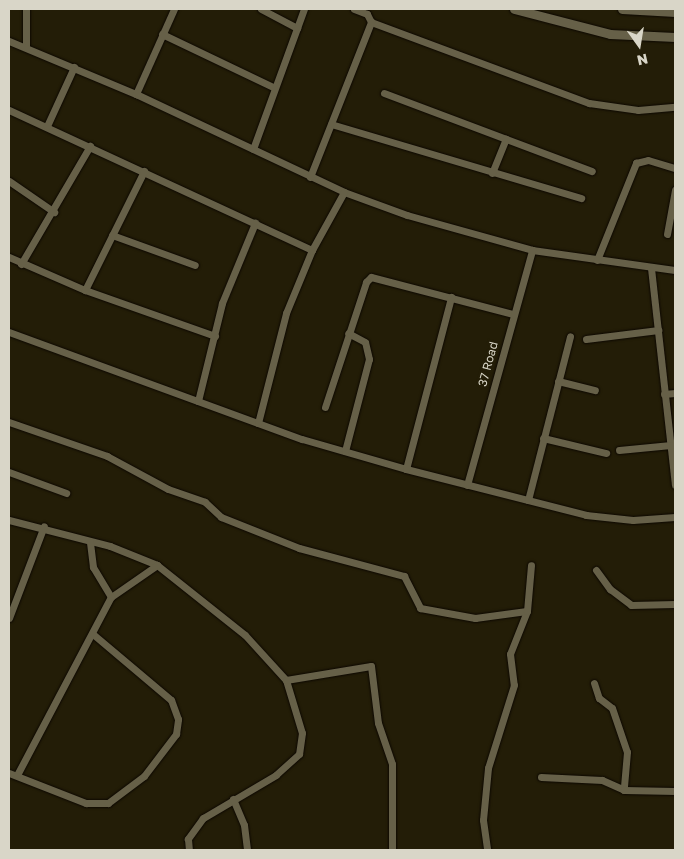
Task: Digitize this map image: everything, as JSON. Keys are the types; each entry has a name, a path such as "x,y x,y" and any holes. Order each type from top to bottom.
{"street":[{"path":"26,9 26,47"},
{"path":"136,94 174,9"},
{"path":"261,9 297,28"},
{"path":"253,149 304,9"},
{"path":"354,9 367,14 371,22 588,103 638,110 675,107"},
{"path":"514,9 610,34 675,37"},
{"path":"622,9 675,12"},
{"path":"310,177 371,22"},
{"path":"162,34 275,88"},
{"path":"9,41 136,94 344,192 468,235 532,250 675,270"},
{"path":"47,126 74,67"},
{"path":"384,93 592,171"},
{"path":"9,110 144,170 312,250"},
{"path":"331,124 581,198"},
{"path":"492,173 506,139"},
{"path":"21,264 54,212 90,146"},
{"path":"597,260 636,163 648,160 675,168"},
{"path":"84,290 144,170"},
{"path":"9,181 54,212"},
{"path":"667,234 675,190"},
{"path":"258,423 286,312 312,250 344,192"},
{"path":"198,400 231,276 255,222"},
{"path":"112,235 195,265"},
{"name":"37 Road","path":"468,484 532,250"},
{"path":"9,258 84,290 214,336"},
{"path":"652,268 675,485"},
{"path":"325,407 348,333 371,277 513,314"},
{"path":"406,469 451,297"},
{"path":"586,338 658,330"},
{"path":"9,332 258,423 345,452 406,469 613,519 675,517"},
{"path":"345,452 369,359 365,342 348,333"},
{"path":"528,500 570,336"},
{"path":"558,381 595,390"},
{"path":"664,394 675,393"},
{"path":"9,422 107,456 168,489 205,502 221,518 298,548 404,576 420,608 475,618 528,611"},
{"path":"544,438 606,453"},
{"path":"619,450 671,445"},
{"path":"9,472 66,493"},
{"path":"9,520 44,526 156,565 245,635 286,680 302,733 299,754 276,775 195,825 189,850"},
{"path":"9,618 44,526"},
{"path":"90,542 93,566 111,597"},
{"path":"17,775 94,635 111,597 156,565"},
{"path":"487,850 483,820 488,768 514,685 510,654 528,611 531,565"},
{"path":"596,570 610,589 631,605 675,604"},
{"path":"9,773 86,803 108,803 144,776 176,734 178,720 171,700 94,635"},
{"path":"286,680 371,666 378,723 392,764 392,850"},
{"path":"594,683 599,698 612,708 626,752 624,790"},
{"path":"541,777 602,780 624,790 675,791"},
{"path":"233,800 244,824 247,850"}]}
